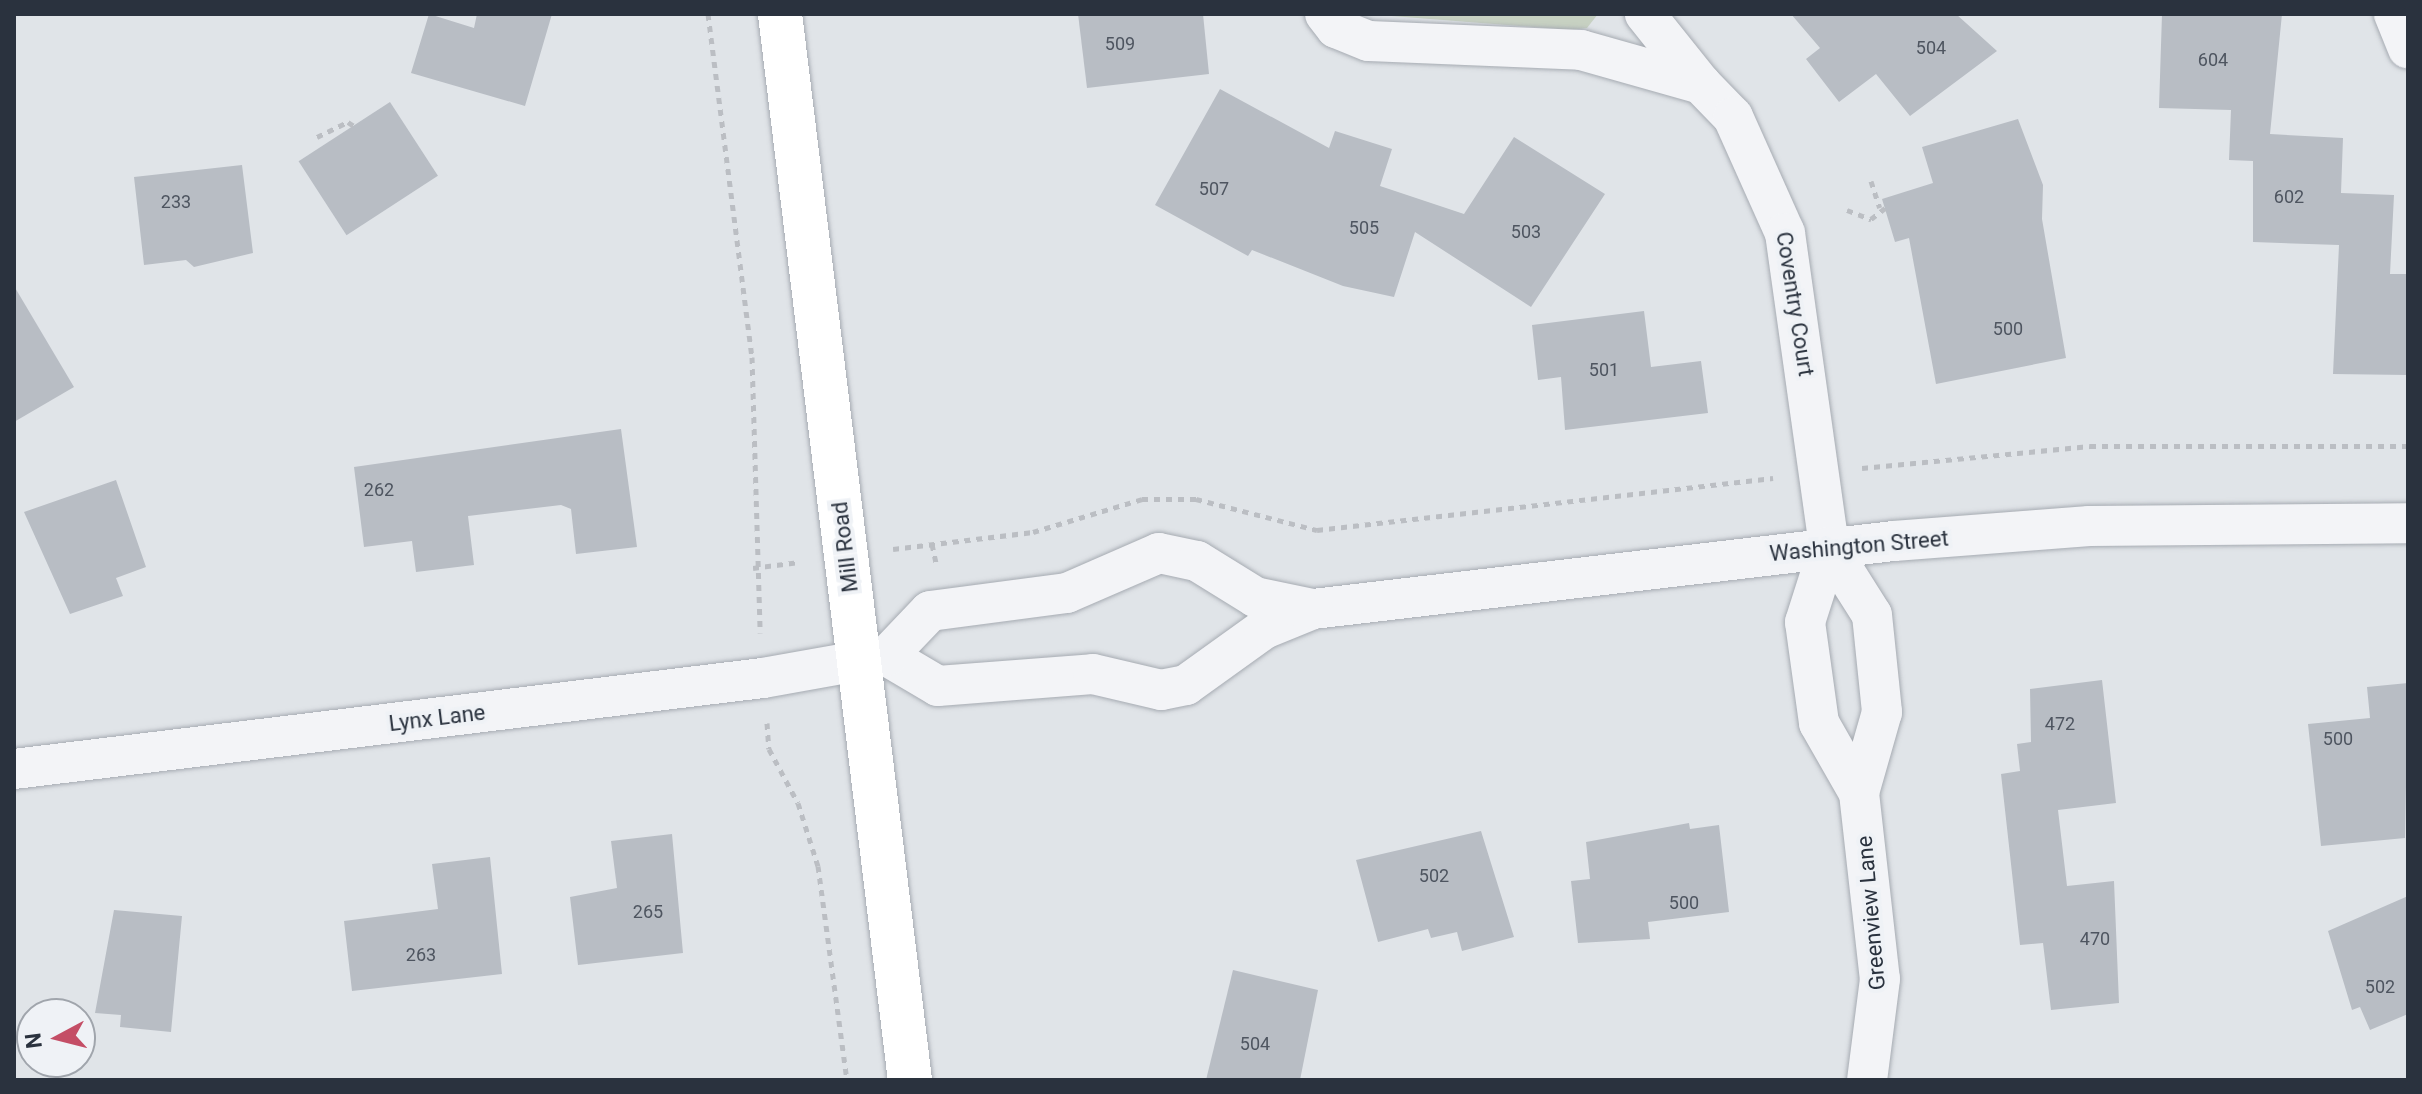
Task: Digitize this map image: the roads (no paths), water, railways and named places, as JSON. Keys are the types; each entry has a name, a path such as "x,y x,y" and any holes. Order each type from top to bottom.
{"street":[{"name":"Mill Road","path":"780,14 873,658 910,1080"},
{"path":"1325,14 1336,28 1369,41 1581,50 1701,84"},
{"name":"Coventry Court","path":"1645,14 1701,84 1733,117 1785,233 1829,547"},
{"path":"2394,14 2408,48"},
{"name":"Washington Street","path":"1313,609 1255,597 1197,561 1159,553 1067,593 930,611 873,658 938,686 1093,674 1161,690 1186,685 1264,629 1313,609 1829,547 2089,526 2408,523"},
{"name":"Greenview Lane","path":"1829,547 1805,622 1819,723 1859,793"},
{"name":"Greenview Lane","path":"1829,547 1872,615 1882,712 1859,793 1880,979 1867,1080"},
{"name":"Lynx Lane","path":"14,769 873,658"}]}
